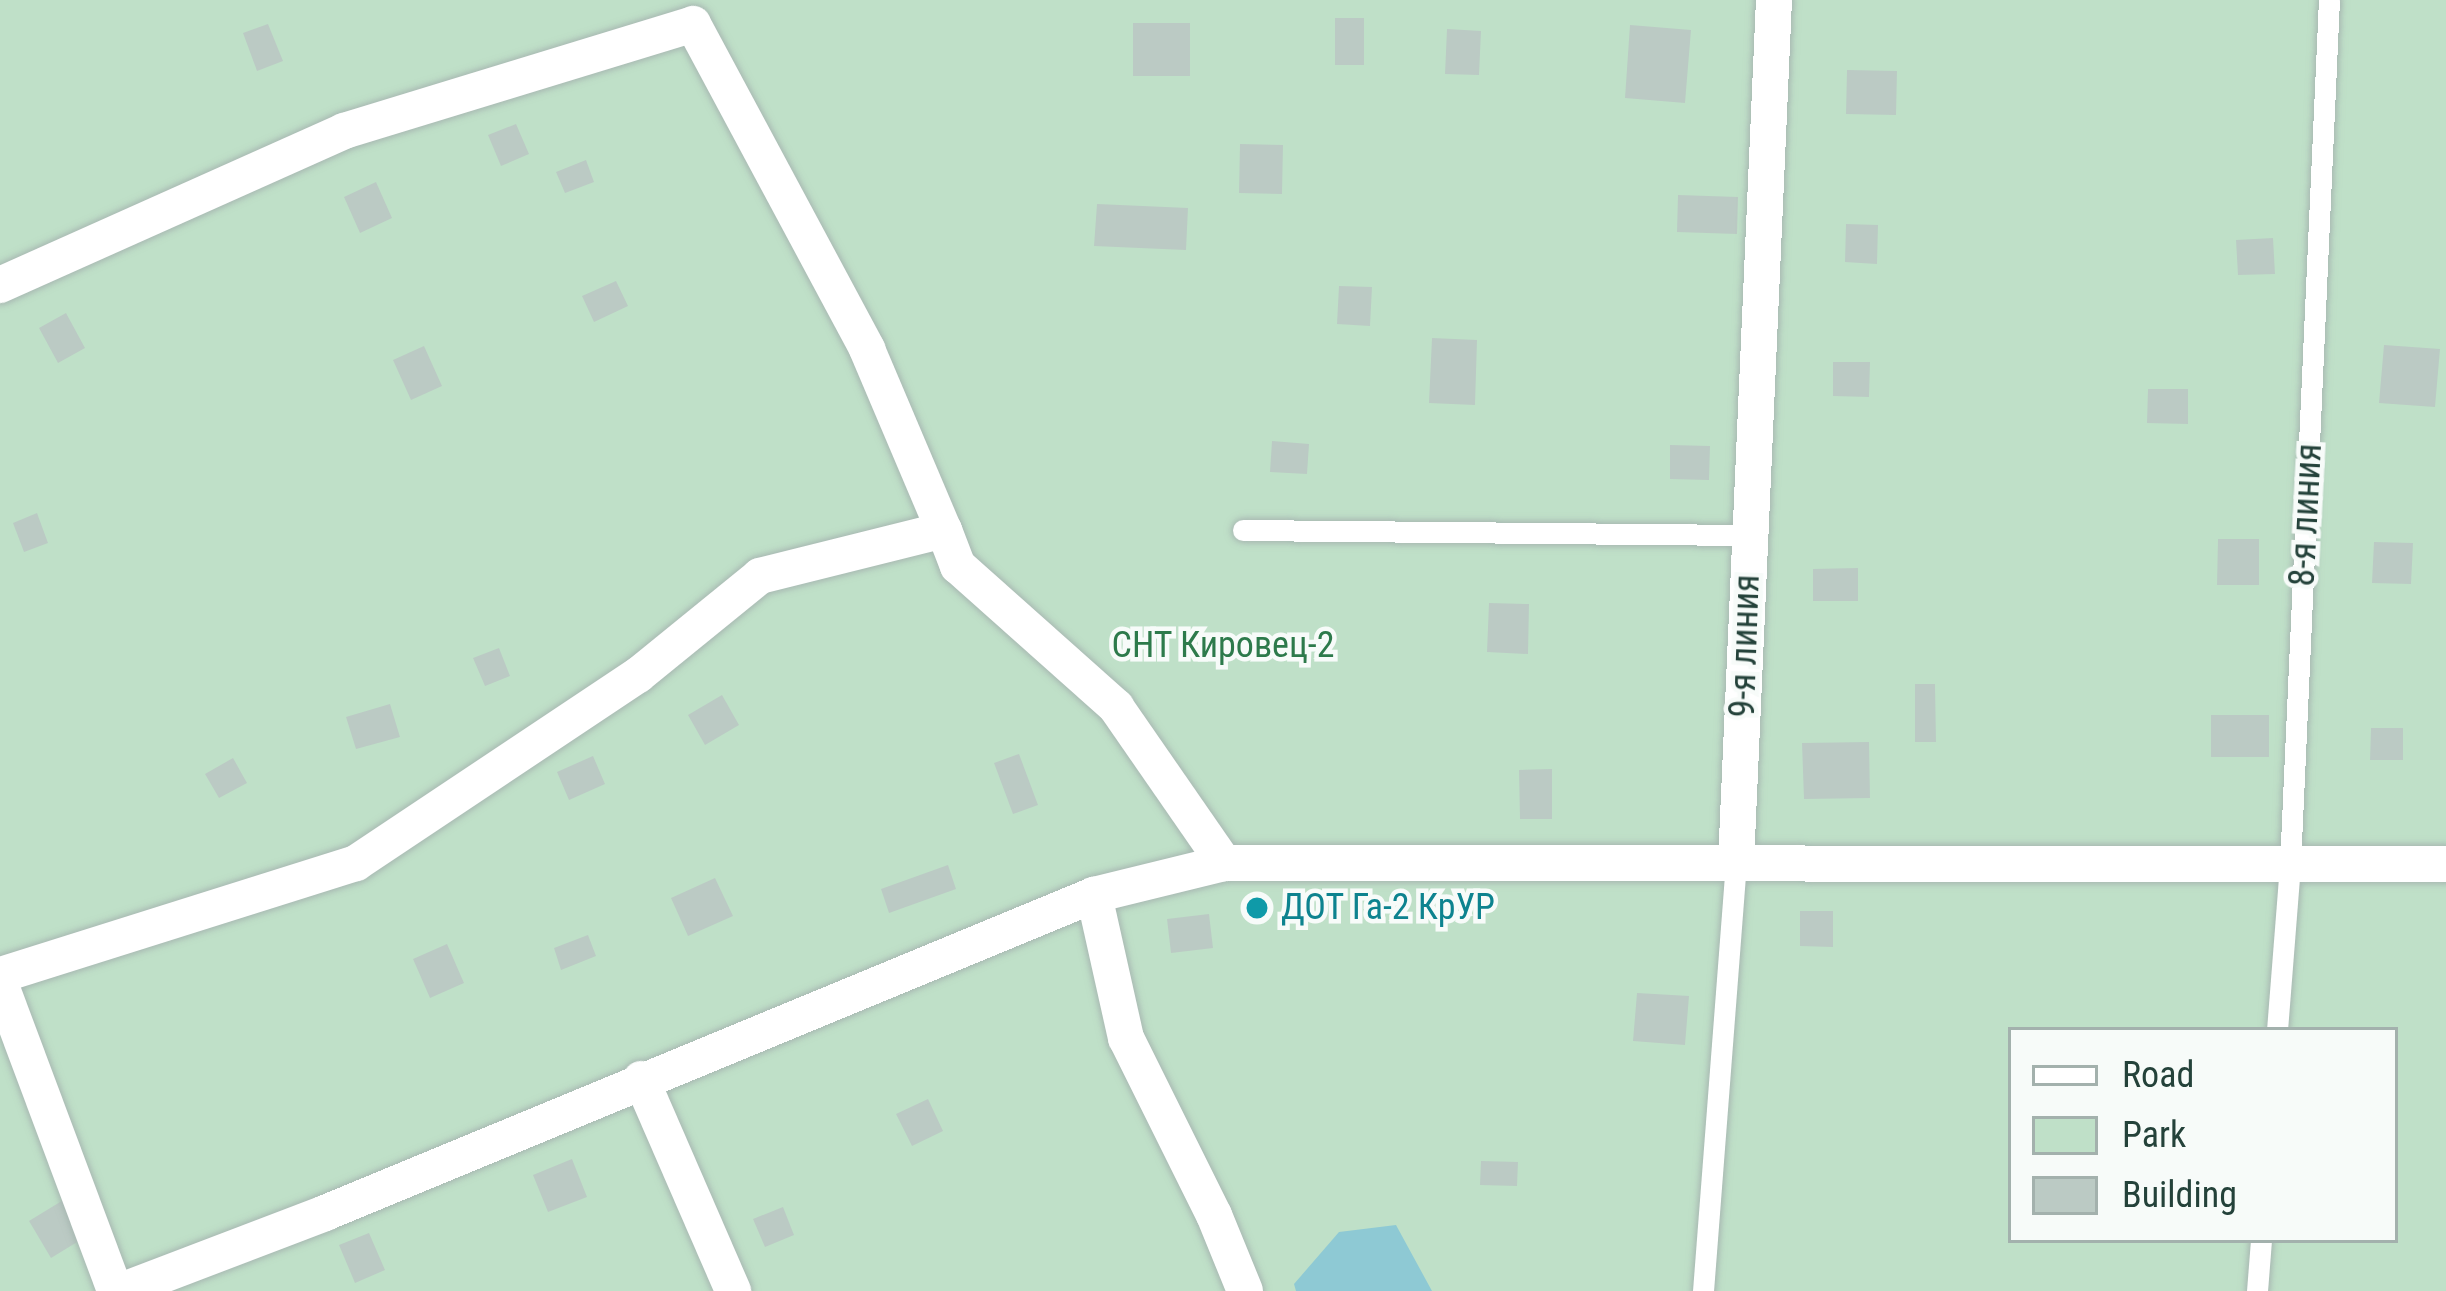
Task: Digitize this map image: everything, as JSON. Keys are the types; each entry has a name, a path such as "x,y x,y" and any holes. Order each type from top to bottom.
{"street":[{"name":"9-я линия","path":"1736,863 1774,0"},
{"path":"0,285 344,131 688,12 868,349 958,566 1116,707 1224,863"},
{"path":"944,530 760,576 638,675 356,863 0,979 118,1291 326,1213 1094,895 1224,863 2446,864"},
{"path":"1094,895 1126,1038 1214,1215 1245,1291"},
{"path":"641,1079 733,1291"}],"lane":[{"name":"8-я линия","path":"2277,1027 2290,865 2329,0"},
{"path":"1243,530 1750,535"},
{"name":"9-я линия","path":"1703,1291 1736,863"},
{"path":"2257,1291 2261,1243"}],"green space":[{"name":"СНТ Кировец-2","path":"0,0 2446,0 2446,1291 0,1291"}],"water":[{"path":"1396,1225 1432,1291 1296,1291 1294,1284 1339,1232"}],"building":[{"path":"1335,18 1364,18 1364,65 1335,65"},
{"path":"1133,23 1190,23 1190,76 1133,76"},
{"path":"268,24 283,61 257,71 243,33"},
{"path":"1630,25 1691,30 1685,103 1625,98"},
{"path":"1447,29 1481,31 1479,75 1445,74"},
{"path":"1847,70 1897,71 1896,115 1846,114"},
{"path":"516,124 529,154 501,166 488,135"},
{"path":"1240,144 1283,145 1282,194 1239,193"},
{"path":"586,160 594,182 565,193 556,172"},
{"path":"376,182 392,218 360,233 344,197"},
{"path":"1678,195 1738,197 1737,234 1677,232"},
{"path":"1097,204 1188,208 1186,250 1094,246"},
{"path":"1846,224 1878,225 1877,264 1845,262"},
{"path":"2273,238 2275,274 2238,275 2236,240"},
{"path":"616,281 628,306 594,322 582,296"},
{"path":"1339,286 1372,287 1370,326 1337,324"},
{"path":"66,313 85,348 58,363 39,328"},
{"path":"1432,338 1477,340 1475,405 1429,403"},
{"path":"2384,345 2440,349 2435,407 2379,403"},
{"path":"424,346 442,386 411,400 393,360"},
{"path":"1833,362 1870,362 1869,397 1833,396"},
{"path":"2148,389 2188,389 2188,424 2147,423"},
{"path":"1272,441 1309,444 1307,474 1270,472"},
{"path":"1670,445 1710,446 1709,480 1670,479"},
{"path":"37,513 48,543 24,552 13,523"},
{"path":"2218,539 2259,539 2259,585 2217,585"},
{"path":"2374,542 2413,543 2411,584 2372,583"},
{"path":"1858,568 1858,601 1813,601 1813,569"},
{"path":"1489,603 1529,604 1528,654 1487,652"},
{"path":"499,648 510,676 485,686 473,658"},
{"path":"1915,684 1935,684 1936,742 1915,742"},
{"path":"722,695 739,725 705,745 688,715"},
{"path":"390,704 400,737 356,749 346,717"},
{"path":"2211,715 2269,715 2269,757 2211,757"},
{"path":"2371,728 2403,728 2403,760 2370,760"},
{"path":"1869,742 1870,798 1804,799 1802,743"},
{"path":"1019,754 1038,805 1013,814 994,763"},
{"path":"593,756 605,784 569,800 557,772"},
{"path":"233,758 247,783 219,798 205,774"},
{"path":"1552,769 1552,819 1520,819 1519,770"},
{"path":"948,865 956,889 889,913 881,889"},
{"path":"715,878 733,916 688,936 671,898"},
{"path":"1800,911 1833,911 1833,947 1800,946"},
{"path":"1209,914 1213,948 1171,953 1167,919"},
{"path":"588,935 596,956 561,970 554,948"},
{"path":"447,944 464,983 430,998 413,959"},
{"path":"1637,993 1689,996 1685,1045 1633,1041"},
{"path":"928,1099 943,1131 912,1146 896,1114"},
{"path":"572,1159 587,1197 548,1212 533,1175"},
{"path":"1481,1161 1518,1162 1517,1186 1480,1185"},
{"path":"65,1199 87,1236 51,1258 29,1221"},
{"path":"783,1207 794,1235 765,1247 753,1219"},
{"path":"369,1233 385,1270 355,1283 339,1245"}],"place":[{"name":"ДОТ Га-2 КрУР","path":"1257,908"}]}
